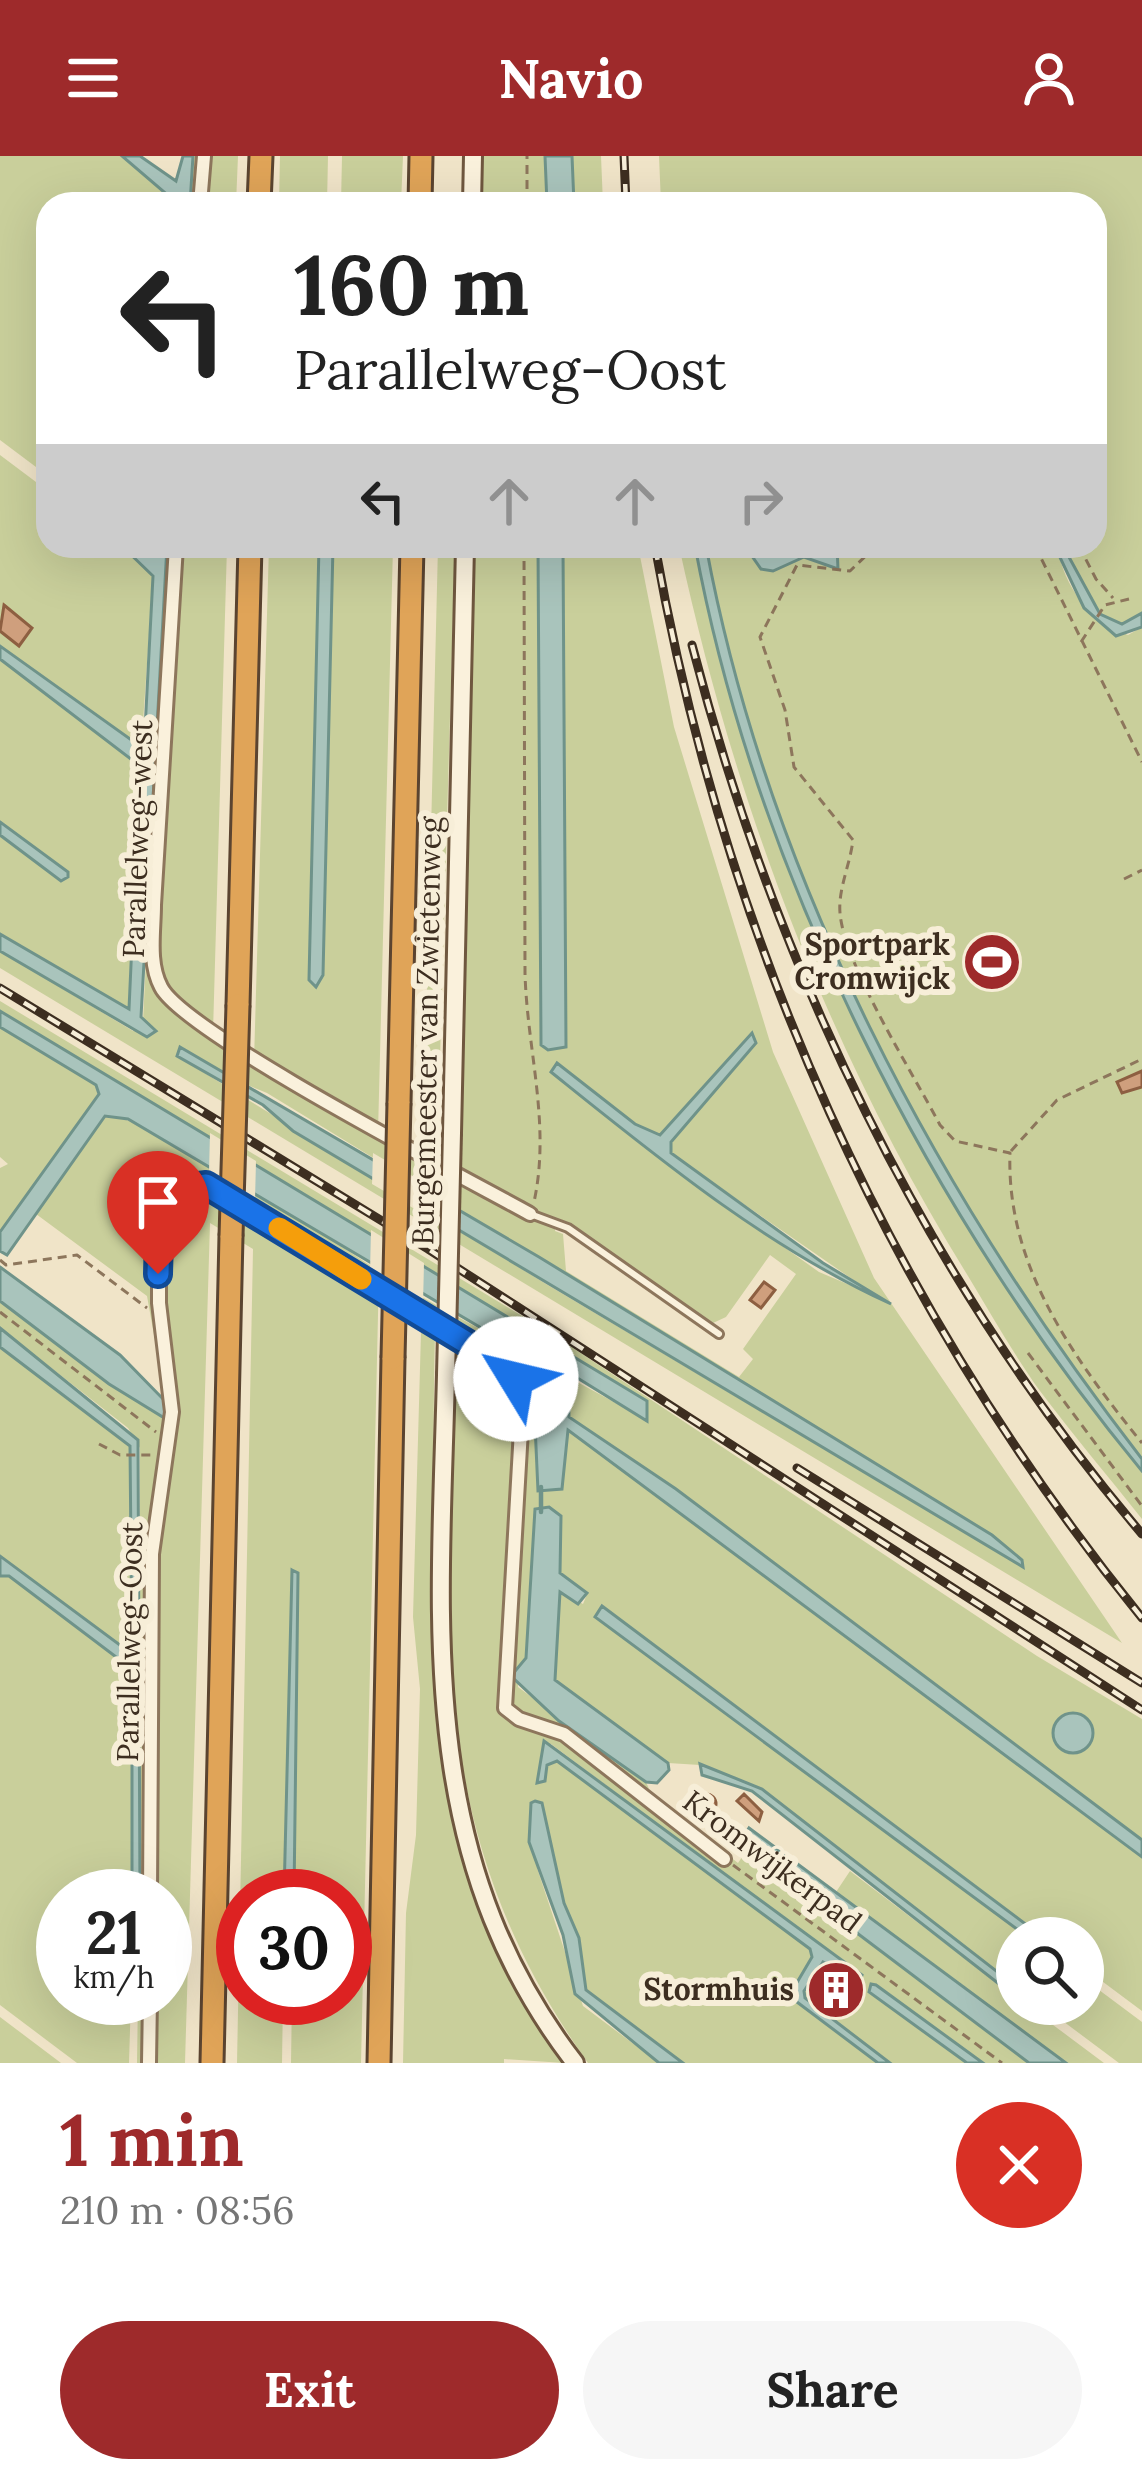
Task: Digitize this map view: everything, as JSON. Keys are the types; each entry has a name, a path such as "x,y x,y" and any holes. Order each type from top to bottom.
{"highway":[{"path":"260,192 261,156"},
{"path":"420,192 421,156"},
{"path":"212,2063 250,558"},
{"path":"379,2063 412,558"}],"main road":[{"path":"472,192 473,156"},
{"name":"Burgemeester van Zwietenweg","path":"465,558 440,1655 451,1784 470,1859 501,1940 575,2063"}],"street":[{"path":"201,192 204,156"},
{"name":"Parallelweg-west","path":"175,558 154,905 153,962 161,989 213,1032 530,1214"},
{"name":"Parallelweg-Oost","path":"150,1869 152,1554 172,1392 160,1318 161,1223 184,1189 206,1185 505,1366 523,1395 504,1675 508,1713"},
{"name":"Kromwijkerpad","path":"508,1713 564,1734 724,1858"},
{"path":"149,2025 149,2063"}],"lane":[{"path":"530,1214 568,1228 719,1334"}],"path":[{"path":"526,192 527,156"},
{"path":"524,558 526,1036 537,1060 539,1101 538,1172 530,1214"},
{"path":"864,558 850,571 831,573 809,564 788,573 760,637 763,655 785,710 794,767 853,840 839,897 840,920 858,965 940,1125 955,1141 1010,1153"},
{"path":"1040,558 1142,761"},
{"path":"1085,558 1114,600"},
{"path":"1081,642 1099,612 1114,600 1129,599"},
{"path":"1124,879 1142,870"},
{"path":"1142,1059 1057,1100 1010,1153 1009,1184 1022,1244 1050,1318 1142,1444"},
{"path":"0,1260 6,1264 77,1255 160,1318"},
{"path":"0,1312 168,1441"},
{"path":"1028,1353 1142,1507"},
{"path":"99,1444 140,1455"},
{"name":"Kromwijkerpad","path":"724,1858 1002,2063"}],"green space":[{"path":"0,156 122,156 164,192 36,192 36,467 0,440"},
{"path":"193,156 238,156 236,192 191,192"},
{"path":"280,156 328,156 327,192 279,192"},
{"path":"342,156 403,156 402,192 341,192"},
{"path":"483,156 545,156 546,192 482,192"},
{"path":"572,156 601,156 602,192 574,192"},
{"path":"659,156 1142,156 1142,613 1122,624 1100,614 1070,558 1107,558 1107,192 660,192"},
{"path":"0,455 36,482 36,558 139,558 153,576 141,751 0,646"},
{"path":"166,558 227,558 213,1032 254,1061 269,558 319,558 309,980 316,987 323,975 333,558 393,558 378,1133 423,1159 438,558 455,558 438,1127 440,1169 458,1179 474,558 538,558 541,1045 548,1050 566,1047 563,558 640,558 674,727 773,1052 874,1278 1122,1643 0,968 0,951 133,1031 143,1021","holes":["752,1034 671,1142 670,1153 878,1297 819,1272 652,1153 635,1124 660,1135","177,1056 267,1093 992,1535 1022,1566 546,1284","556,1219 713,1323 726,1317 770,1255 796,1274 743,1349 753,1359 739,1377 566,1271 563,1234 555,1231"]},
{"path":"682,558 698,558 768,797 813,917 865,1035 923,1149 989,1260 1062,1367 1142,1471 1142,1519 1021,1363 872,1103 830,1014 758,831"},
{"name":"Sportpark Cromwijck","path":"709,558 1061,558 1072,589 1090,611 1128,635 1142,627 1142,1459 996,1251 870,1028 817,911 771,792 734,670"},
{"path":"0,659 140,765 128,1010 0,934 0,835 61,881 68,877 0,822"},
{"path":"0,1001 552,1334 1037,1656 1142,1719 1142,1840 676,1489 569,1417 568,1377 647,1420 462,1290 0,1011"},
{"path":"0,1027 96,1085 99,1094 0,1232 0,1168 8,1164 0,1157"},
{"path":"105,1116 129,1121 200,1156 379,1271 365,1869 294,1869 298,1573 292,1571 285,1869 241,1869 253,1249 210,1223 191,1869 140,1869 140,1448 128,1428 0,1328 0,1301 156,1414 166,1402 147,1296 36,1214"},
{"path":"422,1297 436,1305 434,1671 450,1806 466,1871 490,1935 522,1999 564,2063 504,2059 504,2063 403,2063 406,1913 416,1835 420,1689 413,1617"},
{"path":"458,1317 532,1358 538,1491 562,1488 567,1429 1142,1857 1142,2011 1104,1983 1104,1917 1016,1917 602,1606 596,1617 1001,1917 996,1917 996,1971 762,1789 700,1765 668,1763 555,1680 560,1591 583,1604 587,1594 560,1573 561,1516 548,1507 535,1510 526,1658 519,1665 518,1687 646,1782 652,1796 738,1863 749,1847 1029,2063 983,2063 871,1984 869,1992 967,2063 890,2063 805,1998 804,1991 823,1962 859,1983 864,1978 551,1744 547,1765 557,1761 811,1949 812,1957 789,1996 878,2063 683,2063 586,1990 579,1938 564,1903 542,1804 537,1868 583,2006 659,2063 588,2063 532,1971 492,1882 468,1793 454,1704 451,1519"},
{"path":"0,1347 130,1446 132,1655 0,1556"},
{"path":"0,1576 9,1576 132,1670 132,1869 36,1869 36,2025 130,2025 129,2063 77,2063 0,2005"},
{"path":"850,1871 996,1982 996,2011 836,1892"},
{"path":"1104,1994 1142,2022 1142,2063 1119,2063 1068,2025 1104,2025"},
{"path":"0,2017 61,2063 0,2063"},
{"path":"138,2025 186,2025 185,2063 137,2063"},
{"path":"238,2025 283,2025 282,2063 237,2063"},
{"path":"292,2025 362,2025 361,2063 291,2063"},
{"path":"1015,2025 1053,2025 1104,2063 1066,2063"}],"water":[{"path":"122,156 140,156 176,181 183,156 193,156 191,192 164,192"},
{"path":"545,156 572,156 574,192 546,192"},
{"path":"134,558 166,558 141,1017 156,1031 147,1037 0,951 0,934 129,1009 140,766 0,659 0,646 144,749 153,576"},
{"path":"319,558 333,558 323,975 316,987 309,980"},
{"path":"538,558 563,558 566,1047 548,1050 541,1045"},
{"path":"698,558 709,558 734,670 771,792 817,911 870,1028 996,1251 1142,1459 1142,1471 1064,1371 923,1152 807,915 761,793 723,670"},
{"path":"753,558 802,558 773,571 761,569"},
{"path":"807,558 838,558 838,569"},
{"path":"1060,558 1070,558 1100,614 1122,624 1142,613 1142,627 1116,636 1084,608"},
{"path":"0,822 68,872 68,877 61,881 0,835"},
{"path":"0,1011 647,1401 647,1421 579,1379 568,1378 569,1417 676,1489 1142,1840 1142,1857 568,1430 562,1489 538,1491 532,1358 128,1119 105,1116 7,1255 0,1251 0,1232 99,1094 96,1085 0,1027"},
{"path":"752,1033 756,1043 671,1142 671,1153 823,1263 891,1304 757,1228 551,1072 557,1063 635,1124 660,1135"},
{"path":"180,1047 539,1257 992,1535 1022,1560 1023,1567 293,1131 263,1105 177,1056"},
{"path":"0,1267 120,1355 166,1402 166,1419 109,1384 0,1301"},
{"path":"0,1328 138,1440 140,1869 132,1869 132,1669 9,1576 0,1576 0,1556 132,1654 130,1446 0,1347"},
{"path":"549,1507 561,1516 560,1573 587,1593 578,1604 560,1592 555,1680 668,1763 669,1770 657,1783 646,1782 559,1721 511,1676 526,1658 535,1509"},
{"path":"292,1570 298,1573 294,1869 285,1869"},
{"path":"602,1606 1016,1917 1001,1917 595,1617"},
{"path":"1073,1713 1087,1719 1093,1733 1087,1747 1073,1753 1059,1747 1053,1733 1059,1719"},
{"path":"544,1741 862,1975 859,1983 823,1962 804,1991 805,1998 890,2063 878,2063 789,1996 812,1957 810,1949 557,1761 547,1765 545,1781 537,1783"},
{"path":"700,1764 762,1789 996,1971 996,1982 752,1791 702,1775"},
{"path":"531,1803 542,1803 564,1903 579,1938 586,1990 683,2063 659,2063 575,1994 563,1935 529,1842"},
{"path":"749,1828 996,2011 996,2025 1015,2025 1066,2063 1029,2063 767,1865 742,1839"},
{"path":"871,1984 983,2063 967,2063 869,1992"}],"pier":[{"path":"210,1133 256,1161 255,1200 209,1172"},
{"path":"373,1153 426,1184 425,1215 372,1184"},
{"path":"371,1230 424,1263 423,1304 370,1272"}],"building":[{"path":"4,605 32,628 19,646 0,631"},
{"path":"1142,1071 1142,1087 1122,1093 1117,1082"},
{"path":"764,1282 775,1290 761,1308 750,1300"},
{"path":"706,1794 716,1804 706,1814 696,1804"},
{"path":"744,1794 762,1812 759,1821 737,1801"}],"waterway":[{"path":"541,1487 541,1512"}],"railway":[{"path":"624,156 626,192"},
{"path":"658,558 686,693 725,836 773,977 830,1113 895,1246 969,1374 1051,1499 1142,1618"},
{"path":"692,645 767,885 867,1115 926,1226 992,1333 1064,1436 1142,1534"},
{"path":"0,988 428,1249 1142,1710"},
{"path":"797,1468 1142,1683"}],"slow traffic":[{"path":"279,1228 361,1279"}],"place":[{"name":"Sportpark Cromwijck","path":"992,962"},
{"name":"Stormhuis","path":"836,1990"}],"route":[{"path":"158,1274 159,1235 166,1210 184,1189 206,1185 505,1366 516,1379"}]}
